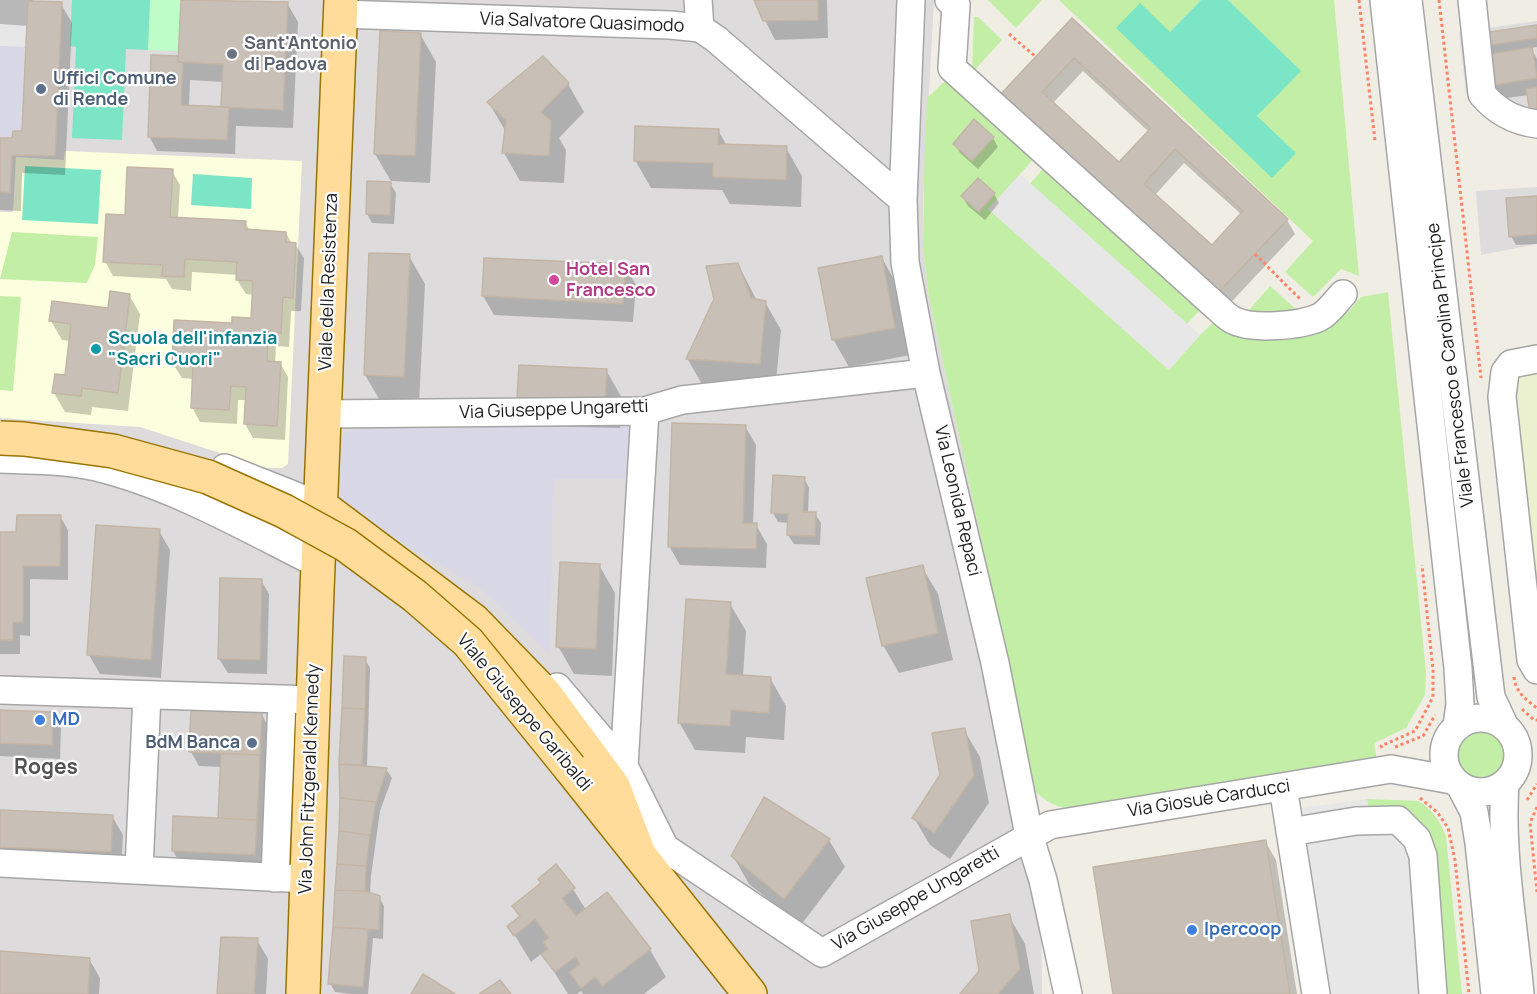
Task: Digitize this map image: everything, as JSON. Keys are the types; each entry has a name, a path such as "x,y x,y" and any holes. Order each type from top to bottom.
{"main road":[{"name":"Viale della Resistenza","path":"318,564 341,7"},
{"name":"Viale Giuseppe Garibaldi","path":"0,438 113,451 208,477 284,511 346,545 415,596 468,642 639,854 735,979 768,994"},
{"path":"321,506 474,621 545,694 613,786 639,854"},
{"name":"Via John Fitzgerald Kennedy","path":"303,994 291,878 298,700 318,564"}],"street":[{"path":"698,0 700,28"},
{"name":"Via Leonida Repaci","path":"911,0 903,200 905,262 926,373 996,663 1029,835 1043,880 1068,994"},
{"path":"949,0 956,5 952,68 1233,320 1248,324 1296,323 1319,317 1343,294"},
{"name":"Viale Francesco e Carolina Principe","path":"1384,0 1458,668 1460,704 1453,731 1444,748 1443,760 1446,771 1474,812 1495,994"},
{"name":"Viale Francesco e Carolina Principe","path":"1408,0 1491,697 1518,733 1517,763 1509,779 1503,810 1520,994"},
{"path":"1472,0 1482,94 1491,105 1508,116 1537,124"},
{"name":"Via Salvatore Quasimodo","path":"341,7 700,28 716,39 903,200"},
{"path":"1525,672 1531,660 1503,397 1505,372 1511,364 1537,359"},
{"name":"Via Giuseppe Ungaretti","path":"324,414 645,411 682,400 926,373"},
{"path":"624,766 645,411"},
{"path":"0,429 32,429 134,443 213,464 321,506"},
{"path":"0,459 94,466 157,486 318,564"},
{"name":"Via Giuseppe Ungaretti","path":"474,621 547,676 624,766 665,848 822,953 1029,835"},
{"path":"0,690 298,700"},
{"path":"138,869 147,695"},
{"path":"1453,731 1468,720 1481,718 1494,720 1518,733"},
{"name":"Via Giosuè Carducci","path":"1029,835 1050,825 1388,770 1420,754 1453,731"},
{"path":"1457,784 1472,792 1483,793 1495,790 1537,759"},
{"name":"Via Giosuè Carducci","path":"1388,770 1457,784"},
{"path":"1283,787 1316,994"},
{"path":"1290,832 1356,821 1398,820 1417,838 1423,856 1432,994"},
{"path":"0,863 291,878"}],"path":[{"path":"1359,0 1375,142"},
{"path":"1439,0 1482,387"},
{"path":"1010,34 1036,57"},
{"path":"1255,254 1319,317"},
{"path":"1388,770 1382,746 1415,731 1433,697 1433,670 1421,555"},
{"path":"1525,672 1515,685 1537,708"},
{"path":"1416,798 1422,798 1438,813 1448,828 1455,860 1470,994"},
{"path":"1537,807 1530,823 1537,892"}],"shaded area":[{"path":"0,0 934,0 923,200 923,247 929,297 1039,806 1042,994 0,994"},
{"path":"0,0 28,0 25,47 0,46"},
{"path":"1537,21 1537,134 1481,111 1466,93 1459,32"},
{"path":"0,46 25,47 22,131 13,131 12,138 0,138"},
{"path":"65,151 302,161 288,464 282,468 266,468 140,427 0,418 0,212 13,212 16,157 64,160"},
{"path":"1020,174 1200,335 1169,370 988,209"},
{"path":"1537,187 1537,244 1481,255 1476,191"},
{"path":"1537,366 1537,591 1516,380 1526,369"},
{"path":"374,423 632,425 630,479 554,479 549,654 482,589 334,503 338,441 347,432"},
{"path":"1367,799 1369,811 1411,816 1442,994 1308,994 1279,811"}],"green space":[{"path":"72,0 150,0 148,50 126,49 122,140 72,138 76,47 70,46"},
{"path":"150,0 181,0 178,51 148,50"},
{"path":"988,0 1042,0 1016,28"},
{"path":"1059,0 1201,0 1170,32 1257,116 1300,71 1228,0 1334,0 1359,276 1341,269 1313,297 1285,272 1313,241"},
{"path":"1201,0 1228,0 1301,71 1257,116 1296,153 1272,178 1116,28 1140,3 1170,32"},
{"path":"974,17 978,17 1002,40 972,73"},
{"path":"948,78 1037,155 989,209 1169,370 1218,318 1303,331 1349,311 1361,297 1388,292 1426,672 1425,695 1406,728 1374,743 1377,761 1068,808 1050,803 1036,792 929,297 923,247 927,98"},
{"path":"1047,164 1205,305 1187,324 1030,184"},
{"path":"25,166 101,170 98,224 22,220"},
{"path":"193,174 252,178 251,209 191,205"},
{"path":"12,232 98,237 95,265 87,283 0,279"},
{"path":"1270,286 1299,312 1244,316"},
{"path":"0,296 21,297 13,391 0,390"},
{"path":"1477,730 1487,730 1497,734 1505,742 1509,757 1505,772 1497,780 1487,784 1477,784 1467,780 1459,772 1455,762 1455,752 1459,742 1467,734"},
{"path":"1367,799 1419,801 1432,812 1442,827 1446,837 1462,994 1442,994 1369,811"}],"building":[{"name":"Sant'Antonio di Padova","path":"181,0 288,2 283,110 221,107 223,64 178,62"},
{"path":"754,0 818,0 818,20 763,21"},
{"name":"Uffici Comune di Rende","path":"28,1 62,2 55,156 12,155 10,193 0,192 0,138 12,138 13,131 22,131"},
{"path":"1072,18 1288,219 1213,298 998,97","holes":["1074,58 1151,128 1119,162 1042,92","1175,149 1243,211 1212,245 1144,184"]},
{"path":"1537,25 1537,38 1484,46 1483,33"},
{"path":"380,31 421,33 415,156 374,154"},
{"path":"1532,47 1537,78 1489,86 1484,55"},
{"path":"151,55 178,56 178,62 183,62 181,105 229,107 227,140 148,137"},
{"path":"543,56 569,83 541,112 551,121 549,156 502,153 506,121 487,102"},
{"path":"1537,87 1537,111 1530,112 1526,89"},
{"path":"974,119 994,137 972,161 953,144"},
{"path":"635,126 719,129 718,144 787,146 786,180 713,177 713,163 634,161"},
{"path":"127,167 173,169 170,217 246,221 245,229 286,232 286,242 296,243 293,298 283,297 281,333 268,332 267,361 281,362 277,426 244,424 246,387 231,386 229,410 191,408 193,366 172,364 174,320 232,323 232,317 251,318 253,281 236,280 237,262 185,259 184,277 162,276 163,265 103,262 106,214 125,215"},
{"path":"978,178 995,193 979,212 961,196"},
{"path":"367,181 391,182 390,215 366,214"},
{"path":"1537,196 1537,234 1509,237 1506,198"},
{"path":"369,253 410,254 404,377 364,375"},
{"path":"882,256 895,328 832,340 818,268"},
{"name":"Hotel San Francesco","path":"484,258 626,264 623,304 482,296"},
{"path":"738,263 751,298 766,301 760,364 686,359 714,299 706,266"},
{"name":"Scuola dell'infanzia \"Sacri Cuori\"","path":"110,291 130,294 118,393 82,388 81,396 52,393 55,374 65,375 71,324 49,321 52,301 108,308"},
{"path":"519,365 607,369 605,401 517,398"},
{"path":"672,423 746,425 743,523 757,523 756,549 668,547"},
{"path":"773,475 805,477 803,512 816,512 815,536 787,535 788,514 771,513"},
{"path":"17,515 61,515 60,566 23,566 23,622 13,622 13,640 0,640 0,532 16,532"},
{"path":"96,525 160,529 151,660 87,655"},
{"path":"560,562 600,564 596,649 556,647"},
{"path":"923,565 938,633 882,646 866,578"},
{"path":"220,578 262,579 260,660 218,659"},
{"path":"686,599 731,602 726,674 771,677 769,713 731,710 730,726 678,723"},
{"path":"344,656 366,657 365,709 342,708"},
{"path":"342,708 365,709 362,765 339,764"},
{"path":"191,709 262,712 260,755 189,752"},
{"path":"0,710 53,712 52,745 0,743"},
{"path":"965,728 974,775 934,833 912,818 940,775 932,733"},
{"path":"221,754 260,755 257,820 218,818"},
{"path":"339,764 387,768 376,802 340,798"},
{"path":"764,797 830,839 784,899 731,856"},
{"path":"340,798 376,802 370,835 339,831"},
{"path":"0,810 113,815 111,852 0,847"},
{"path":"173,816 257,820 255,855 172,851"},
{"path":"339,831 370,835 366,866 337,864"},
{"name":"Ipercoop","path":"1266,840 1290,994 1113,994 1093,867"},
{"path":"337,864 366,866 365,891 335,890"},
{"path":"556,864 575,888 562,898 576,916 607,892 651,949 602,986 595,977 581,988 569,972 580,964 575,957 555,972 541,954 548,949 543,942 549,938 535,919 514,936 507,926 520,916 512,906 541,883 538,879"},
{"path":"335,890 365,891 380,896 379,930 333,927"},
{"path":"1010,914 1020,969 998,994 960,994 979,971 971,921"},
{"path":"333,927 368,929 363,987 328,984"},
{"path":"221,937 258,938 254,994 217,994"},
{"path":"0,951 90,958 88,994 0,994"},
{"path":"423,974 455,994 411,994"},
{"path":"500,980 511,994 479,994"}],"place":[{"name":"Sant'Antonio di Padova","path":"232,54"},
{"name":"Uffici Comune di Rende","path":"41,89"},
{"name":"Hotel San Francesco","path":"554,280"},
{"name":"Scuola dell'infanzia \"Sacri Cuori\"","path":"96,349"},
{"name":"MD","path":"40,720"},
{"name":"BdM Banca","path":"252,743"},
{"name":"Ipercoop","path":"1192,930"}],"district":[{"name":"Roges","path":"46,768"}]}
